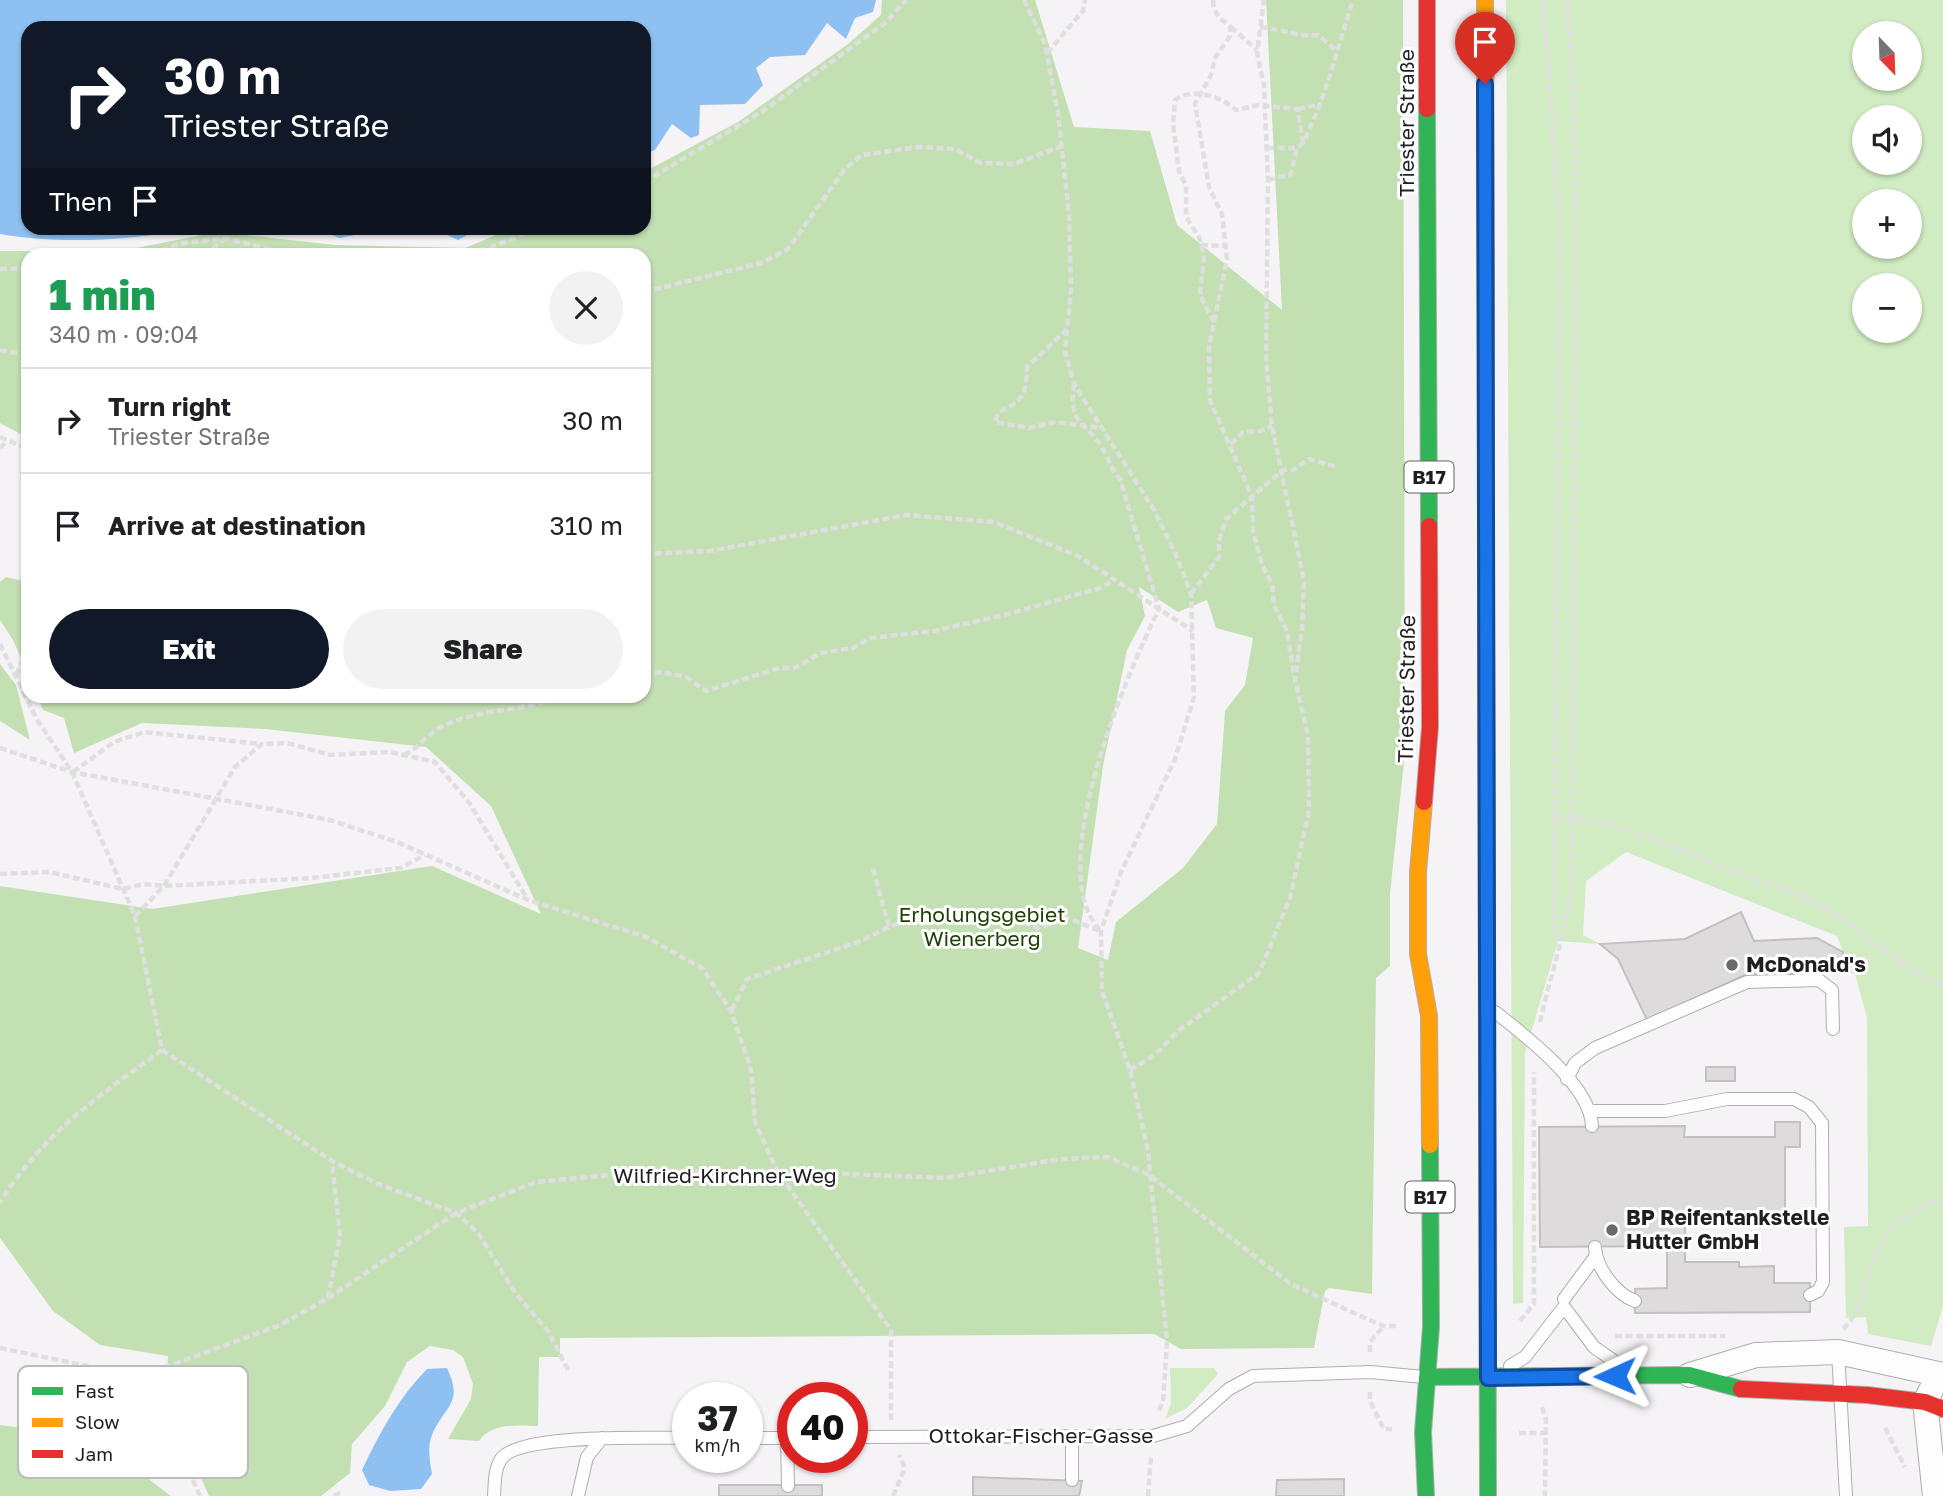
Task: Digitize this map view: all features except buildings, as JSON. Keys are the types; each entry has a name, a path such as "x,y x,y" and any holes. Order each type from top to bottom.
{"main road":[{"name":"Triester Straße","path":"1426,1496 1423,1432 1431,1326 1429,1016 1418,954 1418,885 1430,727 1427,0"},
{"path":"1485,0 1488,1496"},
{"path":"1427,1377 1689,1375 1749,1391 1838,1394 1934,1405"}],"street":[{"path":"1689,1375 1756,1355 1838,1343 1941,1374 1934,1405 1938,1486"}],"lane":[{"path":"1567,1079 1575,1063 1595,1048 1747,982 1819,980 1832,990 1833,1029"},
{"path":"1487,1006 1535,1044 1567,1079 1591,1111 1592,1126"},
{"path":"1591,1111 1665,1111 1727,1099 1794,1098 1809,1107 1822,1123 1823,1282 1818,1292 1810,1295"},
{"path":"1488,1378 1525,1357 1564,1303 1595,1252 1621,1296 1635,1301"},
{"path":"1564,1303 1594,1347 1633,1375"},
{"path":"1838,1343 1838,1394 1846,1458 1846,1496"},
{"name":"Ottokar-Fischer-Gasse","path":"868,1437 1153,1436 1176,1432 1188,1426 1229,1389 1253,1376 1370,1372 1427,1377"},
{"path":"1072,1436 1072,1480"},
{"path":"578,1496 587,1457 602,1438"},
{"path":"494,1496 495,1474 502,1457 517,1447 602,1438 672,1438"},
{"path":"788,1486 789,1473"}],"path":[{"path":"651,179 763,111 884,23 906,0"},
{"path":"1024,0 1046,53 1062,146 1069,215 1071,290 1065,351 1074,384 1154,510 1191,594 1194,697 1175,759 1121,872 1101,931 1102,991 1129,1070 1148,1151 1167,1341 1166,1362"},
{"path":"1046,53 1083,11 1085,0"},
{"path":"1213,0 1213,8 1220,19 1257,50"},
{"path":"1264,0 1257,50 1264,107 1268,180 1266,357 1272,426 1304,581 1302,630 1295,679"},
{"path":"1267,148 1297,148 1303,144 1322,104 1353,0"},
{"path":"1543,0 1559,218 1554,927 1558,941"},
{"path":"1515,1327 1534,1304 1535,1044 1558,941 1566,928 1572,888 1575,208 1573,86 1567,0"},
{"path":"1129,1070 1155,1055 1178,1031 1259,973 1290,898 1309,811 1308,736 1287,631 1274,606 1272,584 1262,565 1254,531 1252,497 1210,400 1209,347 1227,259 1222,214 1209,187 1195,104 1230,36 1230,26"},
{"path":"1260,27 1278,29 1300,37 1318,35 1336,50"},
{"path":"1214,322 1200,295 1204,256 1186,217 1186,186 1179,171 1173,124 1175,100 1185,93 1200,94 1225,100 1236,110 1264,107 1298,109 1322,104"},
{"path":"1298,109 1303,144"},
{"path":"651,290 761,263 788,249 844,170 861,155 918,147 955,149 981,163 1014,164 1062,146"},
{"path":"1268,180 1291,174 1297,148"},
{"path":"488,248 521,235"},
{"path":"214,248 225,239"},
{"path":"168,248 185,243 225,239 263,248"},
{"path":"1201,245 1226,246"},
{"path":"0,269 21,268"},
{"path":"1068,328 1027,367 1026,390 1015,404 999,412 995,422 1029,428 1055,422 1103,428"},
{"path":"0,351 21,354"},
{"path":"1074,384 1071,401 1081,425 1104,450 1107,465 1120,479 1159,609 1139,649 1102,747 1088,803 1078,877 1090,920 1101,931"},
{"path":"1231,444 1243,432 1261,431 1272,426"},
{"path":"0,437 21,446"},
{"path":"0,447 7,441"},
{"path":"1191,594 1219,557 1219,541 1226,519 1283,470 1293,470 1309,458 1337,467"},
{"path":"651,554 710,551 906,515 994,522 1078,556 1193,631"},
{"path":"651,674 661,672 686,677 706,691 779,668 795,668 820,653 853,648 870,638 934,631 1008,614 1100,589 1115,580"},
{"path":"0,644 21,686"},
{"path":"16,675 21,665"},
{"path":"29,703 72,772 135,916 162,1050 332,1161 376,1183 456,1213 478,1233 516,1294 548,1331 569,1372"},
{"path":"403,755 414,750 440,727 458,720 533,703"},
{"path":"72,772 114,742 144,732 262,744 288,743 331,755 390,752 435,762 470,804 528,900"},
{"path":"135,916 164,886 235,767 262,744"},
{"path":"0,748 72,772 330,820 425,855 528,900 657,943 702,968 731,1011 751,1069 755,1122 777,1171 891,1330 891,1367"},
{"path":"1555,817 1572,817 1640,835 1817,903 1858,930 1912,972 1943,987"},
{"path":"0,874 49,872 123,889 145,884 164,886 311,878 400,867 425,855"},
{"path":"873,869 889,927"},
{"path":"731,1011 747,979 861,941 889,927 941,909 994,911 1038,928 1068,918 1101,931"},
{"path":"0,1202 31,1156 74,1114 162,1050"},
{"name":"Wilfried-Kirchner-Weg","path":"169,1366 280,1325 328,1298 456,1213 536,1182 644,1172 777,1171 945,1178 1061,1159 1108,1157 1149,1175 1291,1284 1367,1319"},
{"path":"328,1298 340,1235 332,1161"},
{"path":"1838,1343 1856,1317 1873,1253 1894,1224 1932,1201 1943,1199"},
{"path":"1534,1304 1564,1303"},
{"path":"1606,1328 1616,1337 1727,1335"},
{"name":"Wilfried-Kirchner-Weg","path":"0,1348 87,1366"},
{"path":"1545,1496 1546,1420"},
{"path":"192,1478 200,1496"},
{"path":"334,1496 341,1492"}],"green space":[{"name":"Erholungsgebiet Wienerberg","path":"882,0 1035,0 1074,127 1150,131 1177,225 1282,310 1266,0 1403,0 1405,752 1390,894 1390,966 1376,978 1372,1294 1329,1288 1325,1291 1314,1348 1181,1349 1154,1334 560,1338 560,1357 539,1357 538,1426 498,1428 484,1435 479,1441 448,1439 471,1399 473,1384 463,1357 453,1350 430,1346 407,1362 385,1406 352,1444 350,1473 321,1496 209,1496 201,1478 248,1478 248,1366 168,1366 168,1356 100,1345 53,1311 0,1238 0,886 152,909 432,866 541,914 491,806 426,747 265,729 142,723 74,753 64,718 43,710 40,703 651,703 651,248 465,248 496,235 651,235 651,168 738,122 848,44 881,15","holes":["1139,587 1178,612 1207,600 1216,628 1253,638 1245,685 1225,711 1217,824 1183,868 1116,922 1108,960 1078,948 1103,766 1127,650 1145,616"]},
{"path":"1506,0 1943,0 1943,1306 1931,1346 1868,1334 1866,1317 1846,1318 1844,1227 1868,1226 1867,1018 1855,974 1842,973 1843,952 1837,936 1626,852 1586,881 1583,935 1600,944 1558,941 1525,1053 1523,1303 1513,1304"},
{"name":"Erholungsgebiet Wienerberg","path":"202,235 244,235 336,245 465,248 136,248"},
{"name":"Erholungsgebiet Wienerberg","path":"0,251 21,251 21,434 0,423"},
{"path":"6,577 21,580 21,658 0,620 0,582"},
{"path":"0,664 16,685 30,740 0,721"},
{"path":"1170,1368 1214,1368 1218,1374 1187,1408 1165,1419 1171,1403"},
{"path":"0,1425 18,1427 18,1478 147,1478 171,1496 0,1496"}],"water":[{"path":"0,0 876,0 873,12 855,18 846,39 827,23 805,55 770,57 756,68 763,85 745,104 700,105 699,135 691,138 672,124 655,150 651,151 651,21 21,21 21,235 155,235 74,240 0,234"},
{"path":"332,235 354,235 340,238"},
{"path":"447,235 468,235 458,240"},
{"path":"447,1368 454,1389 453,1397 430,1440 432,1474 421,1489 390,1491 369,1485 362,1470 399,1404 427,1369"}],"traffic: fast":[{"path":"1427,109 1429,526"},
{"path":"1487,1074 1488,1496"},
{"path":"1426,1496 1423,1432 1431,1327 1430,1145"},
{"path":"1427,1377 1689,1375 1741,1389"}],"traffic: slow":[{"path":"1485,0 1486,269"},
{"path":"1486,628 1487,1074"},
{"path":"1424,802 1418,872 1418,954 1429,1016 1430,1145"}],"traffic: jam":[{"path":"1427,0 1427,109"},
{"path":"1486,269 1486,628"},
{"path":"1424,802 1430,727 1429,526"},
{"path":"1741,1389 1867,1395 1925,1402 1943,1409"}],"place":[{"name":"McDonald's","path":"1732,965"},
{"name":"BP Reifentankstelle Hutter GmbH","path":"1612,1230"}],"route":[{"path":"1485,84 1488,1378 1615,1376"}]}
